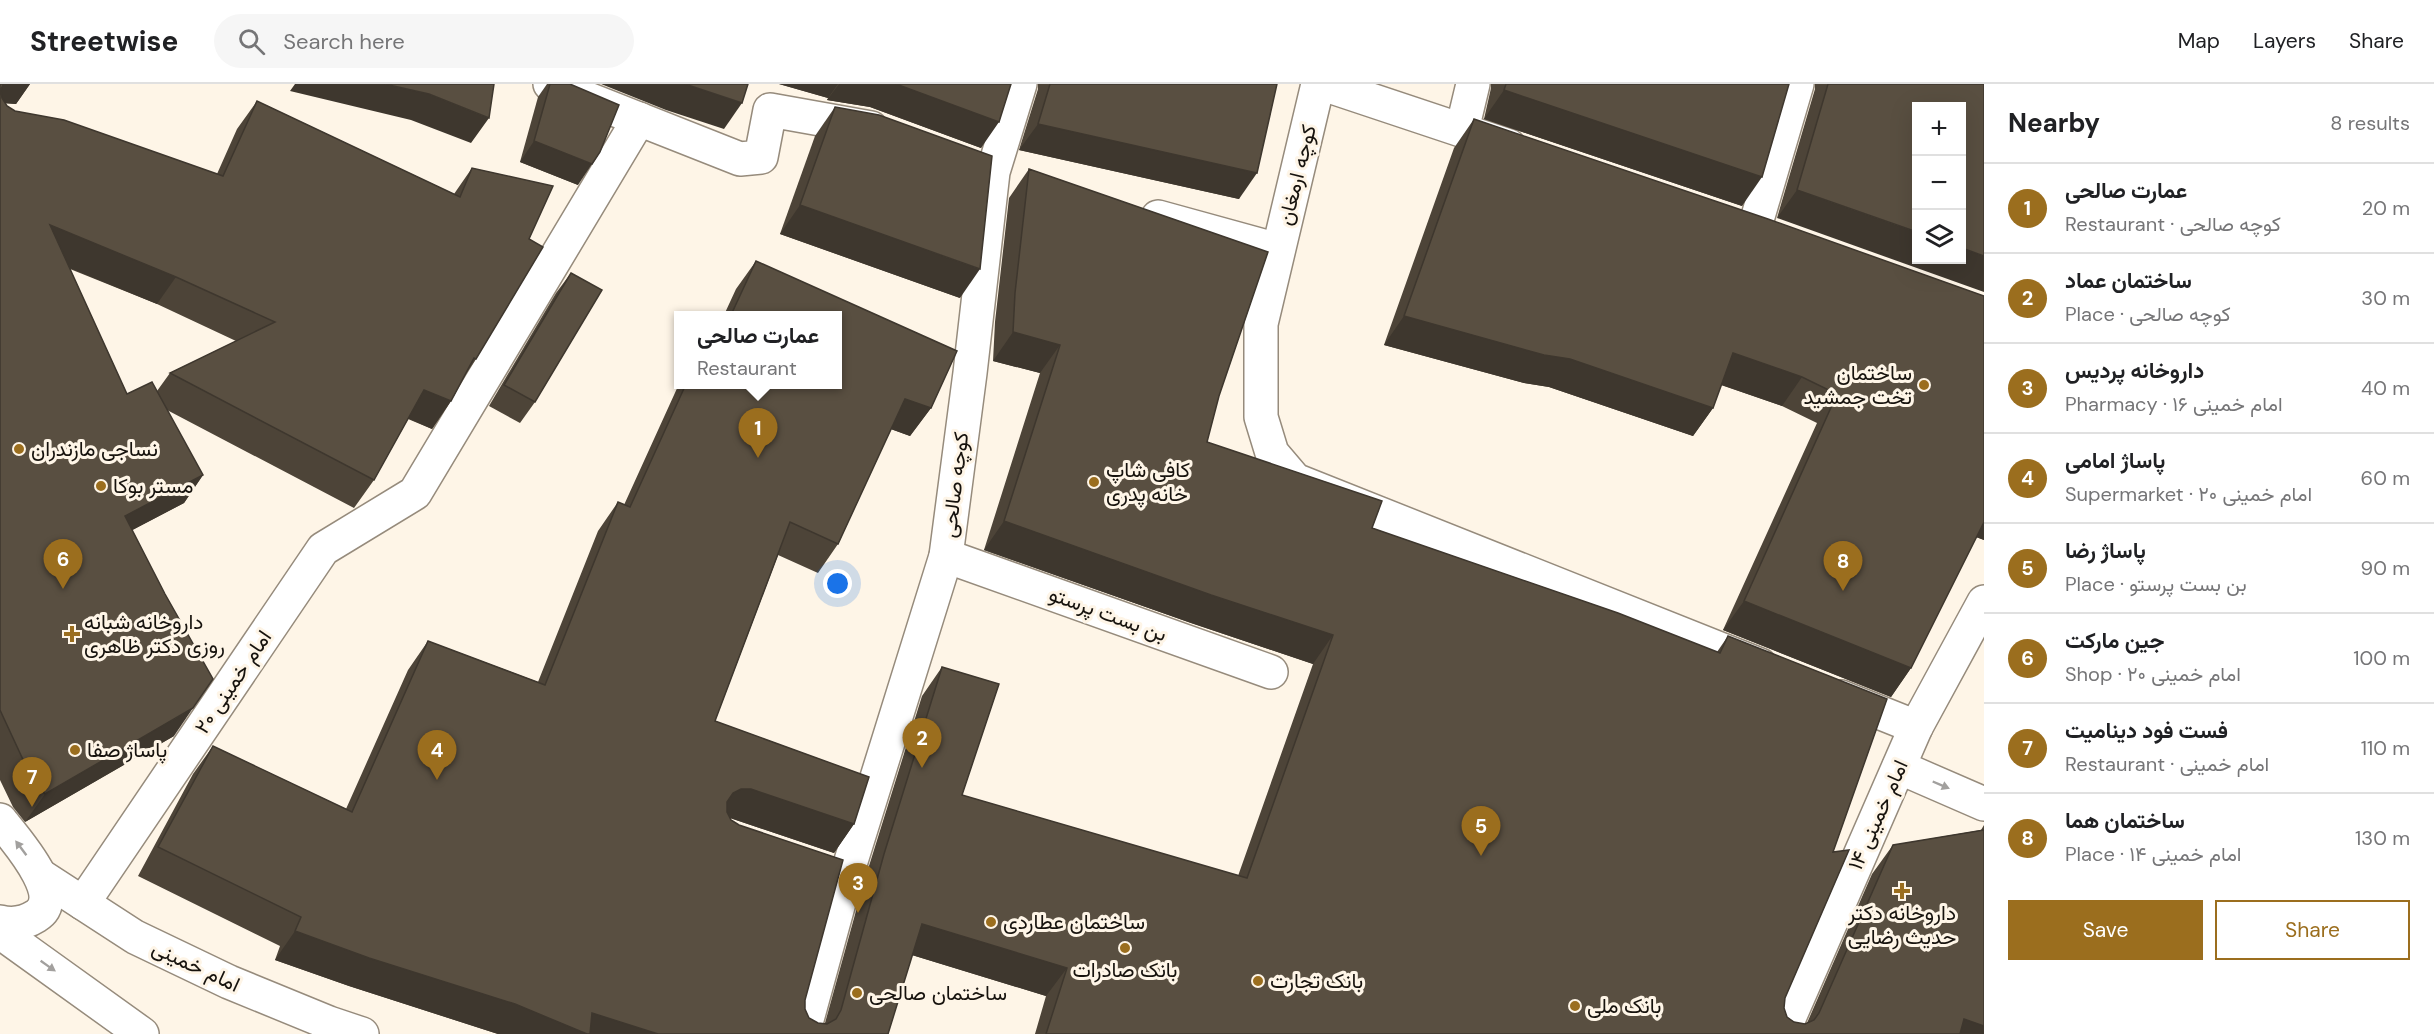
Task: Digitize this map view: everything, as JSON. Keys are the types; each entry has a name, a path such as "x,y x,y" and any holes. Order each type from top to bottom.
{"street":[{"path":"550,84 740,159 761,157 770,110 864,125 896,137"},
{"name":"کوچه صالحی","path":"803,1034 846,877 946,556 993,171 1020,84"},
{"path":"1320,84 1541,157"},
{"name":"کوچه ارمغان","path":"1320,84 1261,324 1261,417 1272,453 1294,480 1783,674"},
{"path":"1462,130 1473,84"},
{"path":"1754,230 1797,84"},
{"name":"امام خمینی ۲۰","path":"83,903 323,549 415,493 639,119"},
{"path":"960,160 1027,181"},
{"path":"1130,209 1276,258"},
{"path":"1721,218 1787,242"},
{"name":"بن بست پرستو","path":"946,556 1271,672"},
{"name":"امام خمینی ۱۴","path":"1782,1034 1916,727 1984,602"},
{"path":"1816,687 1916,727"},
{"path":"1899,767 1984,804"},
{"path":"0,820 41,876 46,899 40,914 26,922 0,922"},
{"path":"813,866 846,877"},
{"name":"امام خمینی","path":"41,876 135,937 229,982 362,1034"},
{"path":"0,932 142,1034"}],"building":[{"path":"0,84 3,84 2,98 7,106 15,111 64,120 223,176 257,101 460,197 472,168 553,186 529,239 543,247 476,359 474,358 451,401 424,390 374,480 170,373 275,322 176,277 50,225 127,394 152,382 203,475 125,516 165,594 213,679 193,708 45,794 32,779 0,710"},
{"path":"385,84 494,84 489,118 429,94"},
{"path":"550,84 570,84 619,105 600,152 592,164 534,141"},
{"path":"685,84 748,84 742,103"},
{"path":"896,84 1011,84 999,122"},
{"path":"1050,84 1277,84 1257,173 1038,124"},
{"path":"1506,84 1789,84 1762,177 1504,90"},
{"path":"1828,84 1984,84 1984,256 1966,249 1966,102 1912,102 1912,230 1797,190"},
{"path":"835,107 879,115 992,156 980,269 800,205"},
{"path":"1474,119 1768,219 1984,296 1984,522 1911,668 1744,601 1837,394 1802,377 1733,353 1713,408 1570,359 1544,355 1404,316"},
{"path":"1029,169 1268,252 1219,396 1207,442 1382,501 1372,528 1618,613 1720,653 1728,636 1887,699 1833,852 1849,850 1785,998 1784,1008 1787,1017 1794,1022 1805,1024 1814,1020 1819,1013 1893,845 1984,830 1984,1026 1964,1019 1960,1034 1046,1034 1067,968 922,924 888,1034 658,1034 592,1013 590,1034 587,1034 515,1004 369,958 295,931 301,917 158,847 213,746 352,812 428,641 545,685 618,502 630,507 684,389 842,389 842,311 733,311 756,261 957,351 931,408 905,399 838,544 790,522 715,721 869,777 854,824 751,789 741,789 733,793 727,802 727,812 731,820 739,825 843,860 805,1000 805,1009 809,1018 818,1023 827,1024 836,1019 841,1010 884,854 942,667 999,684 962,795 1247,878 1333,635 1211,595 1004,521 1060,345 1013,332 1015,293"},
{"path":"571,273 602,290 535,402 504,385"}],"place":[{"name":"ساختمان تخت جمشید","path":"1924,385"},
{"name":"نساجی مازندران","path":"19,449"},
{"name":"عمارت صالحی","path":"758,458"},
{"name":"کافی شاپ خانه پدری","path":"1094,482"},
{"name":"مستر بوکا","path":"101,486"},
{"name":"جین مارکت","path":"63,589"},
{"name":"ساختمان هما","path":"1843,591"},
{"name":"داروخانه شبانه روزی دکتر ظاهری","path":"72,634"},
{"name":"پاساژ صفا","path":"75,750"},
{"name":"ساختمان عماد","path":"922,768"},
{"name":"پاساژ امامی","path":"437,780"},
{"name":"فست فود دینامیت","path":"32,807"},
{"name":"پاساژ رضا","path":"1481,856"},
{"name":"داروخانه دکتر حدیث رضایی","path":"1902,891"},
{"name":"داروخانه پردیس","path":"858,913"},
{"name":"ساختمان عطاردی","path":"991,922"},
{"name":"بانک صادرات","path":"1125,948"},
{"name":"بانک تجارت","path":"1258,981"},
{"name":"ساختمان صالحی","path":"857,993"},
{"name":"بانک ملی","path":"1575,1006"}]}
